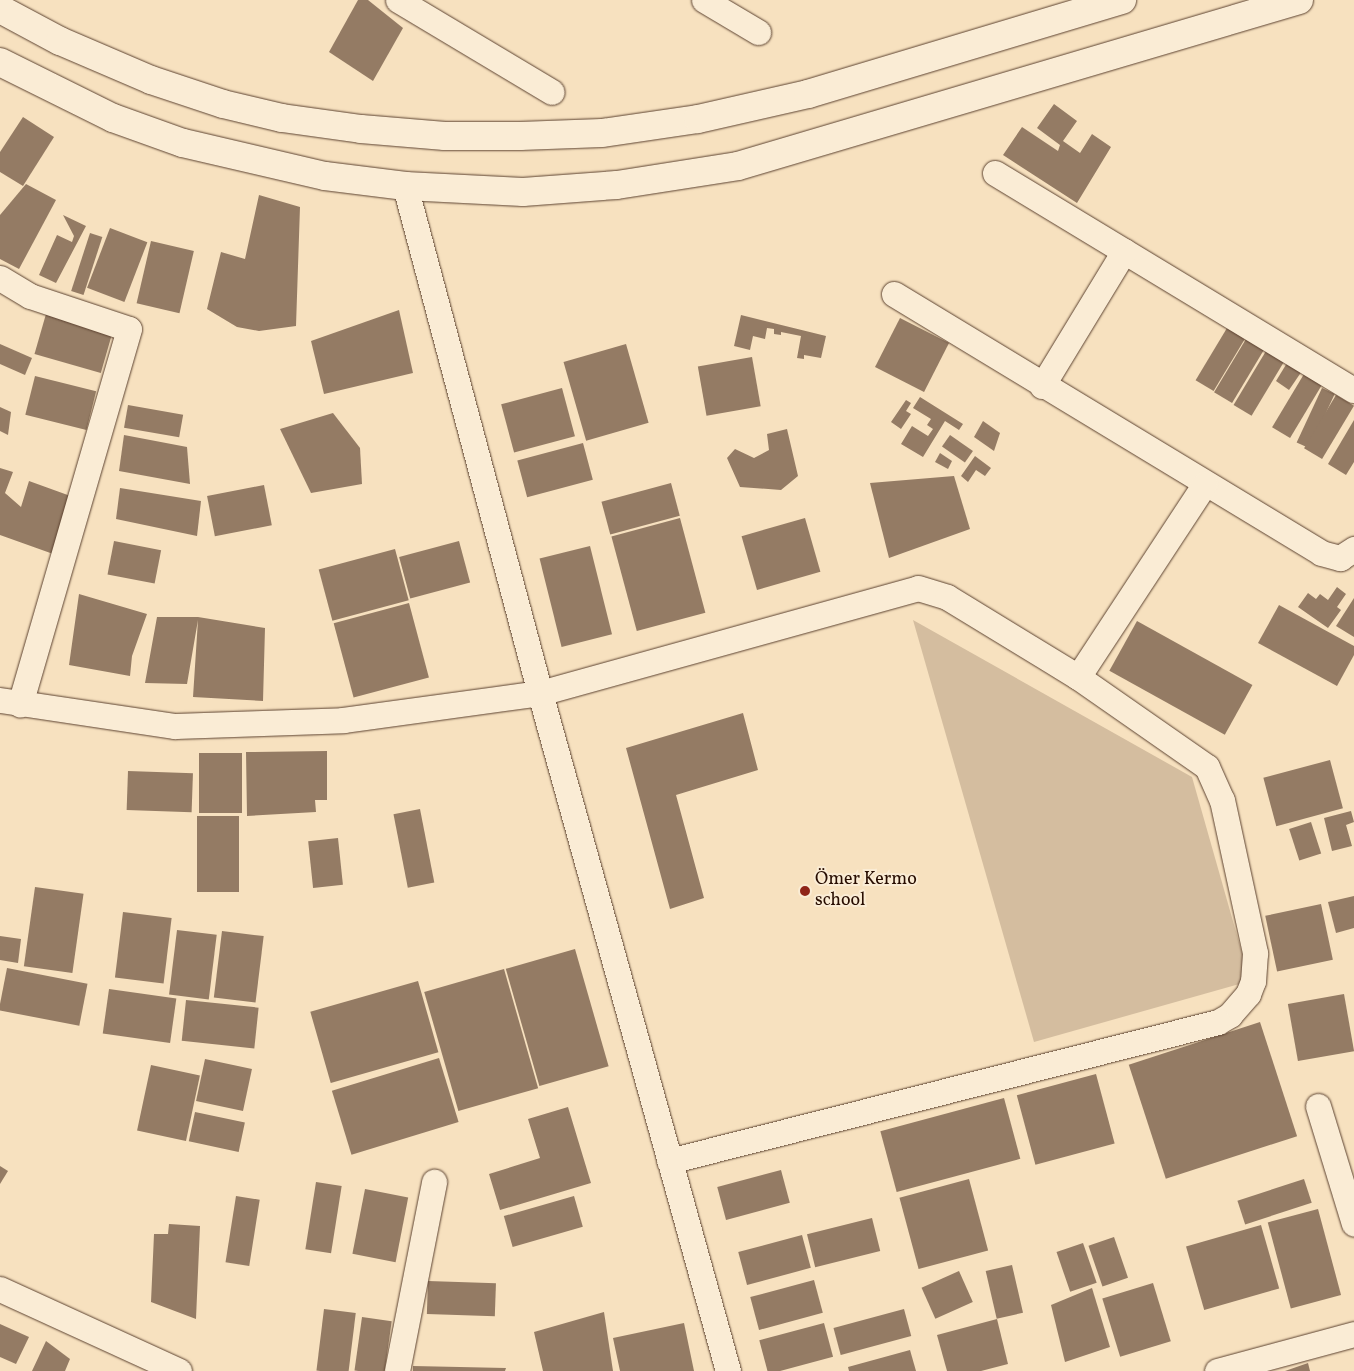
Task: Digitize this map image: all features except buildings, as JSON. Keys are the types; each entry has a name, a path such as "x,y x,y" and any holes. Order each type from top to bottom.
{"street":[{"path":"398,0 552,92"},
{"path":"704,0 758,32"},
{"path":"0,9 60,41 151,80 232,106 282,118 361,130 445,136 520,136 612,131 698,118 808,94 1122,0"},
{"path":"0,62 114,118 183,143 325,176 405,186 523,192 618,185 738,166 1299,0"},
{"path":"995,173 1354,390"},
{"path":"405,186 540,694 728,1371"},
{"path":"1042,386 1124,251"},
{"path":"0,278 30,296 130,329 10,702 175,726 343,720 540,694 918,588 947,597 1078,677 1199,760 1214,777 1222,800 1255,953 1253,981 1240,1006 1218,1022 669,1161"},
{"path":"894,294 1042,386 1327,556 1340,558 1354,549"},
{"path":"1078,677 1205,484"},
{"path":"1318,1106 1354,1224"},
{"path":"397,1371 434,1182"},
{"path":"0,1289 178,1371"},
{"path":"1217,1371 1354,1334"}],"shaded area":[{"path":"913,620 1192,777 1250,981 1034,1042"}],"place":[{"name":"Ömer Kermo school","path":"805,891"}]}
